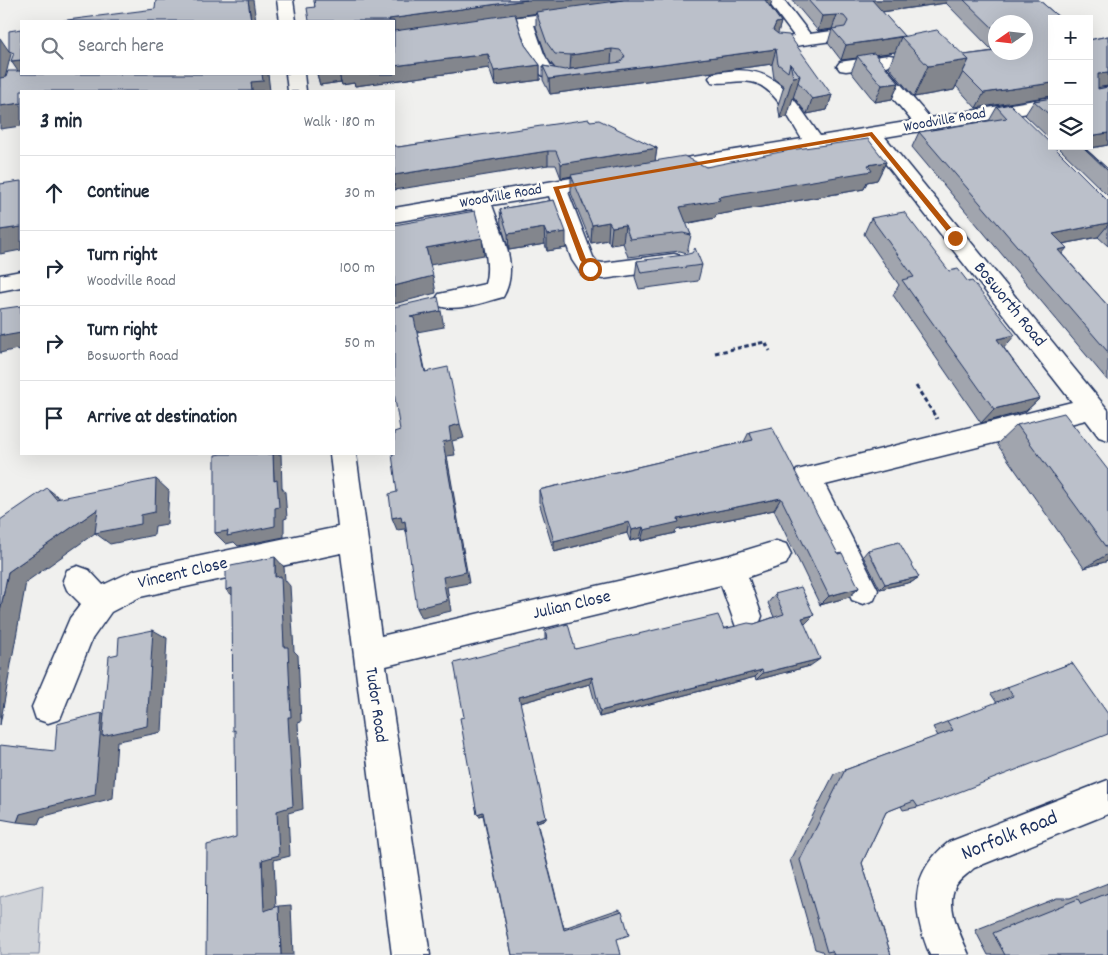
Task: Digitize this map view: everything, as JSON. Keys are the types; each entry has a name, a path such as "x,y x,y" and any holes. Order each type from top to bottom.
{"street":[{"path":"285,0 288,20"},
{"path":"775,0 805,39"},
{"path":"469,28 594,12"},
{"path":"524,22 542,69 551,76 564,78 594,74"},
{"path":"780,42 832,36"},
{"path":"846,66 900,58"},
{"path":"872,62 925,124"},
{"path":"295,75 297,90"},
{"path":"718,78 740,75 763,79 776,89 815,143"},
{"name":"Woodville Road","path":"395,215 1048,104"},
{"path":"1006,110 1026,130"},
{"name":"Bosworth Road","path":"872,134 1108,429"},
{"path":"556,187 583,260 590,269 603,271 680,261"},
{"path":"438,303 495,291 500,278 500,265 480,200"},
{"path":"0,283 20,279"},
{"path":"863,590 806,478 1091,408"},
{"name":"Tudor Road","path":"343,455 368,655 411,955"},
{"name":"Vincent Close","path":"48,707 81,629 100,602 135,584 354,537"},
{"name":"Julian Close","path":"368,655 730,569 776,554"},
{"path":"730,569 747,616"},
{"path":"78,580 100,602"},
{"name":"Norfolk Road","path":"950,955 941,937 933,906 938,880 947,864 962,856 1108,797"}],"path":[{"path":"715,353 765,342 770,351"},
{"path":"916,386 952,442"}],"shaded area":[{"path":"43,885 39,955 0,955 0,897"}],"building":[{"path":"156,0 248,0 251,20 67,20 155,9"},
{"path":"314,0 527,0 389,20 309,20 307,8 315,7"},
{"path":"624,0 765,0 781,22 776,23 773,30 778,34 789,35 832,95 812,99 798,82 800,76 790,63 788,72 778,64 776,49 549,79 543,66 565,70 621,62 625,56 620,50 612,49 571,55 555,54 547,43 536,12"},
{"path":"808,0 872,0 904,36 846,45 832,29 845,27 848,21 844,16 822,16"},
{"path":"964,0 1039,0 1056,15 1048,15 1048,84 984,93 963,72 969,60 964,55 988,52 988,60 1033,60 1033,15 988,15 988,23"},
{"path":"515,14 525,45 540,65 494,71 488,54 395,66 395,31"},
{"path":"20,29 20,60 11,61 14,53 9,51 9,31"},
{"path":"937,30 969,60 928,66 901,37"},
{"path":"1108,36 1108,73 1098,74 1098,89 1108,87 1108,133 1093,135 1093,60 1093,39"},
{"path":"874,53 899,83 882,85 857,56"},
{"path":"790,63 800,76 793,77"},
{"path":"8,71 20,71 20,75 262,75 263,81 251,82 252,90 20,90 20,103 0,106 0,78 6,77"},
{"path":"1048,99 1048,113 1034,101"},
{"path":"1010,104 1048,141 1048,150 1057,150 1108,201 1108,223 1053,234 1067,248 1058,250 1108,306 1108,352 919,132 1007,118 997,107"},
{"path":"589,119 590,121 599,120 657,148 561,164 556,151 548,151 395,175 395,146 398,147"},
{"path":"868,139 886,162 868,165 872,171 718,197 720,200 680,207 691,235 683,233 630,239 625,225 612,227 609,222 592,225 571,175 684,156 706,167 790,150"},
{"path":"1086,150 1108,169 1108,171"},
{"path":"20,181 20,227 0,230 0,184"},
{"path":"554,200 566,232 547,235 544,228 508,234 500,209"},
{"path":"475,211 482,238 426,248 433,276 395,286 395,225"},
{"path":"904,212 949,271 958,269 968,282 972,281 1015,335 997,339 1040,398 994,409 902,280 914,277 871,218"},
{"path":"695,248 702,265 641,273 637,261 684,255 692,253"},
{"path":"438,297 441,311 410,317 414,318 425,372 448,367 460,424 449,427 451,440 443,442 466,572 443,577 447,601 417,608 405,521 402,522 401,516 392,518 389,494 397,492 392,455 395,455 395,432 400,430 395,399 395,307"},
{"path":"20,306 20,333 0,335 0,309"},
{"path":"1064,413 1108,470 1108,550 1017,425"},
{"path":"772,427 838,554 842,553 859,588 829,596 781,498 678,519 679,522 644,530 643,527 632,530 629,522 554,541 539,490 753,440 749,432"},
{"path":"215,455 273,455 274,481 277,480 279,507 275,508 275,526 227,536 228,531 215,533"},
{"path":"156,479 155,512 141,515 141,524 95,533 98,509 8,572 0,612 0,520 47,488 56,499"},
{"path":"899,542 919,577 885,584 868,550"},
{"path":"275,557 275,577 281,576 284,647 288,647 291,717 288,717 293,806 277,811 279,855 262,860 264,911 279,906 281,955 206,955 207,845 236,837 232,588 226,590 226,567"},
{"path":"801,587 814,615 802,618 820,659 763,673 762,670 600,711 592,677 519,697 546,817 536,820 564,930 622,911 629,935 617,939 621,955 512,955 483,812 477,814 460,718 464,717 454,663 547,639 545,630 568,624 575,649 718,615 724,629 748,623 754,624 784,614 775,594"},
{"path":"153,630 147,726 102,736 109,656 118,654 119,637"},
{"path":"1072,663 1108,714 1108,734 936,801 918,807 914,801 886,812 862,863 891,955 834,955 832,951 827,952 800,860 845,770 953,730 947,721 1013,696 1007,687"},
{"path":"102,713 95,795 20,814 17,822 0,819 0,745 55,751 57,724"},
{"path":"1108,893 1108,955 1005,955 993,933 1078,899 1081,904"}],"route":[{"path":"590,269 583,260 556,187 872,134 955,238"}]}
